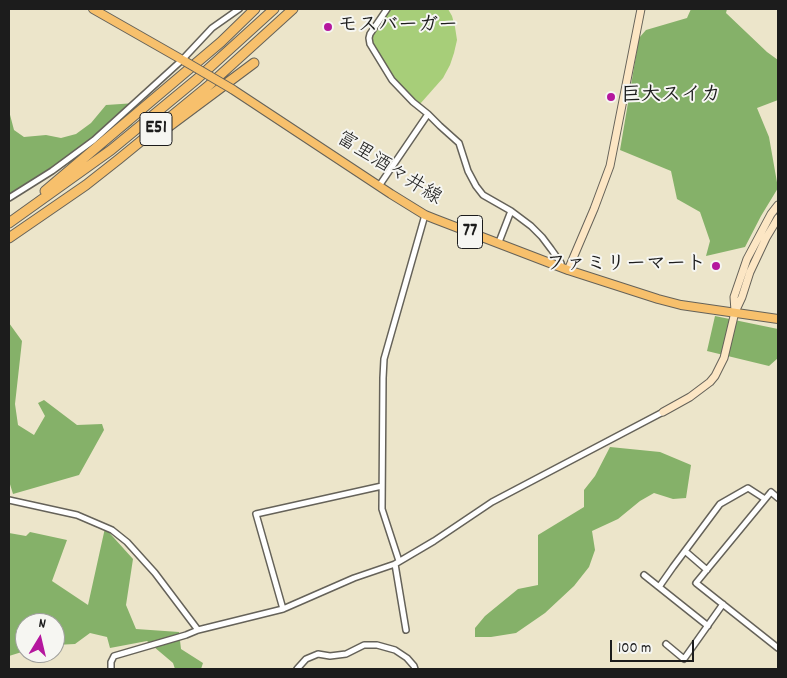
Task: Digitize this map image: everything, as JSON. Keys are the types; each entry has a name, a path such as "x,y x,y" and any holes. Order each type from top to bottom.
{"highway":[{"path":"10,222 201,58 255,9"},
{"name":"E51","path":"10,222 111,150 197,79 274,9"},
{"name":"E51","path":"9,238 119,159 206,87 293,9"},
{"path":"119,159 160,134 254,64"}],"main road":[{"name":"富里酒々井線","path":"93,9 232,89 425,215 564,268 658,299 681,305 778,319"}],"street":[{"path":"9,198 52,171 94,140 184,61 212,28 239,9"},
{"path":"387,9 370,34 370,44 392,80 413,102 459,143 468,171 483,195 511,211 531,226 542,237 564,268"},
{"path":"564,268 594,209 610,166 641,9"},
{"path":"378,186 428,114"},
{"path":"735,312 734,297 747,259 778,205"},
{"path":"498,242 511,211"},
{"path":"406,630 397,562 382,509 383,378 384,359 425,215"},
{"path":"111,669 111,662 114,656 198,630 283,609 354,578 397,562 492,502 690,397 710,382 724,358 735,312 750,272 778,218"},
{"path":"283,609 256,514 382,486"},
{"path":"659,587 720,504 748,488 765,499"},
{"path":"778,498 771,492 696,583 778,648"},
{"path":"9,500 76,515 112,530 127,542 149,567 198,630"},
{"path":"685,551 707,570"},
{"path":"644,575 708,626"},
{"path":"666,644 684,659 723,604"},
{"path":"297,669 306,659 318,654 330,656 346,654 364,645 377,645 395,650 407,658 415,669"}],"green space":[{"path":"389,9 448,9 452,16 457,40 450,65 443,78 420,104 394,79 371,39"},
{"path":"691,9 727,9 726,13 778,60 778,100 757,108 769,137 778,188 745,247 706,256 710,241 700,212 677,199 671,171 620,150 639,38 646,30 687,18"},
{"path":"136,103 139,113 132,125 110,141 9,200 9,111 14,130 24,137 46,135 61,138 76,134 91,123 106,105"},
{"path":"715,316 778,329 778,358 769,366 707,351"},
{"path":"9,323 22,341 15,404 18,425 34,435 45,416 38,403 44,400 77,425 102,424 104,430 79,475 13,494 9,481"},
{"path":"610,447 660,452 691,465 686,498 673,499 654,493 640,501 618,519 592,531 595,550 589,567 574,586 545,613 516,633 491,637 475,637 475,628 485,616 518,589 538,585 538,535 584,507 584,490 595,476"},
{"path":"105,528 133,559 126,605 136,629 179,632 181,649 203,663 201,669 175,669 173,663 147,641 110,648 107,637 90,633 75,644 65,644 65,613 15,613 15,654 9,656 9,533 26,536 30,532 67,540 52,581 88,605"}],"place":[{"name":"モスバーガー","path":"328,27"},
{"name":"巨大スイカ","path":"611,97"},
{"name":"ファミリーマート","path":"716,266"}]}
